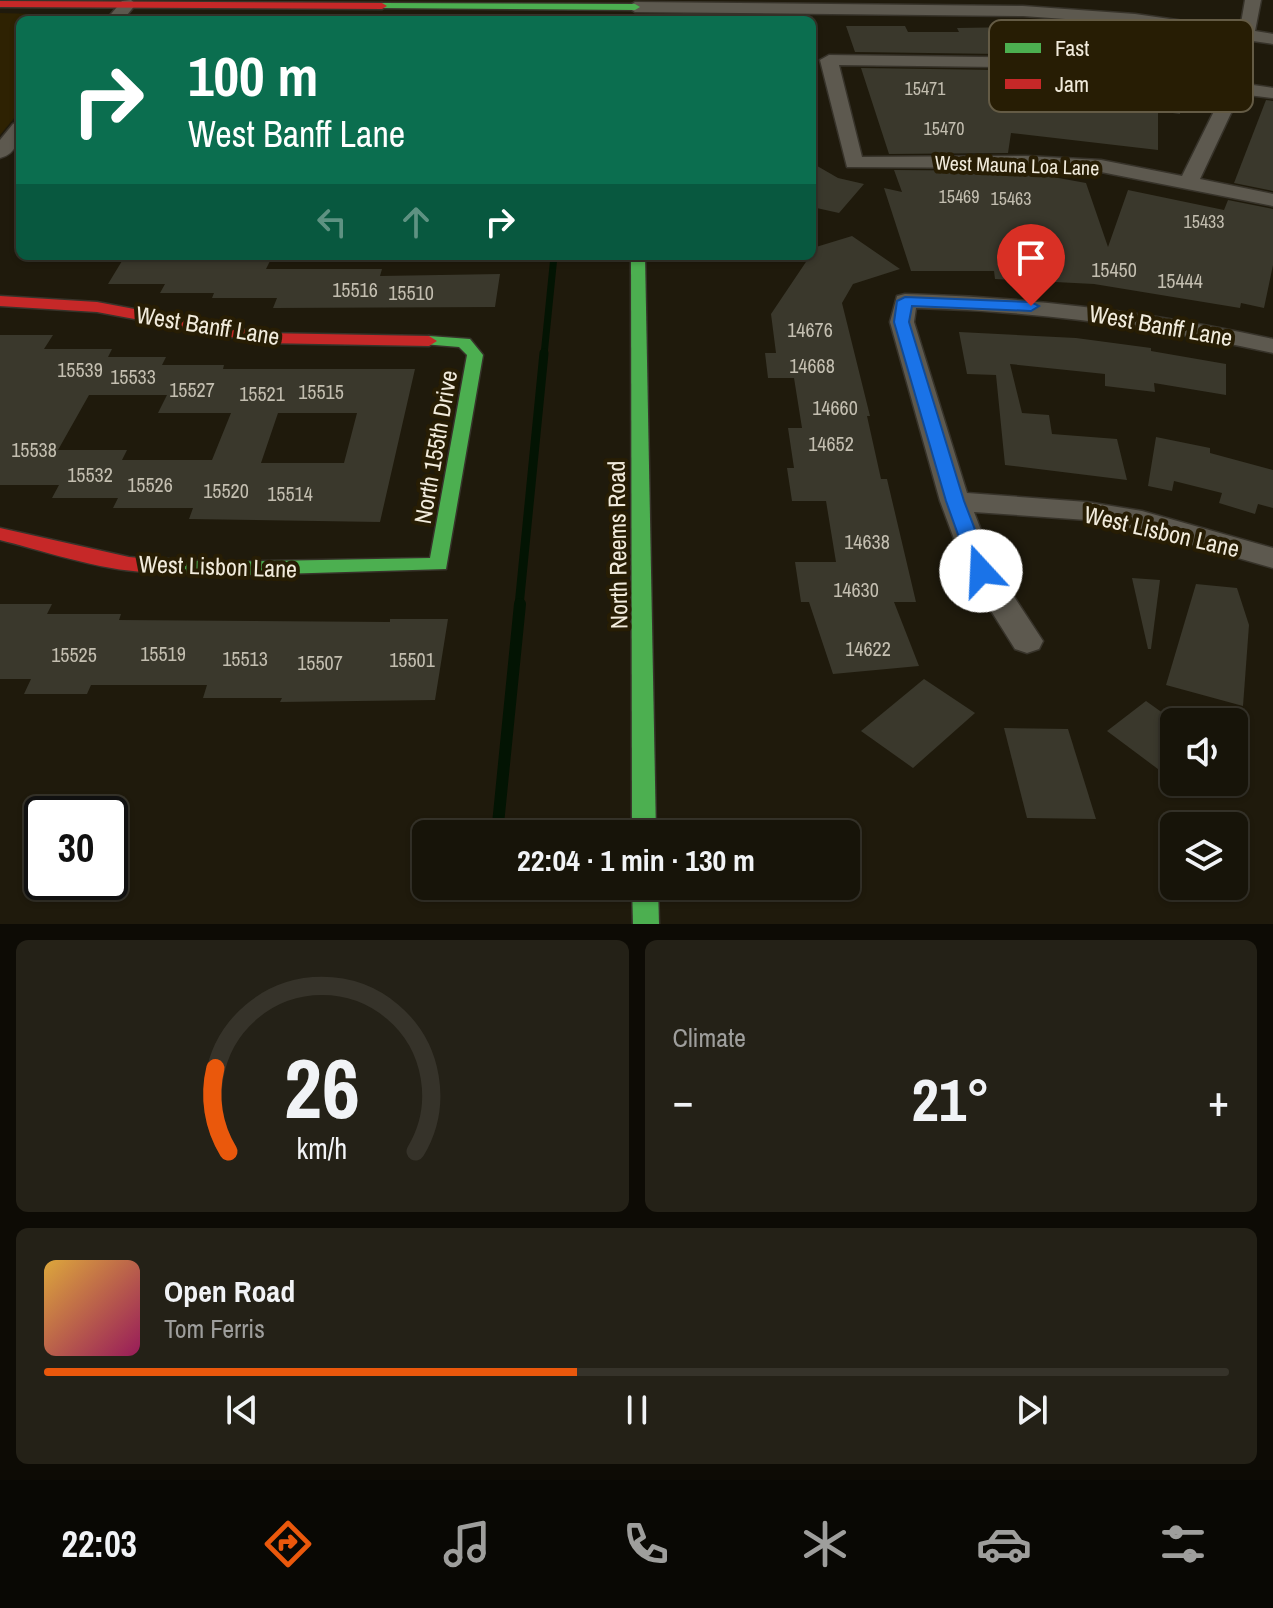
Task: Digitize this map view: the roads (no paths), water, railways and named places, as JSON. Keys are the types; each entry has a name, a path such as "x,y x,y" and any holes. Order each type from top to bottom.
{"street":[{"path":"1251,20 1253,0"},
{"path":"0,4 239,2 635,9 1023,11 1142,20"},
{"path":"118,16 128,4"},
{"path":"1253,36 1273,39"},
{"name":"West Mauna Loa Lane","path":"989,62 829,60 854,163 1101,166 1273,200"},
{"path":"1253,89 1273,93"},
{"path":"1189,182 1223,112"},
{"path":"0,152 16,133"},
{"name":"North Reems Road","path":"638,260 644,820"},
{"name":"West Banff Lane","path":"0,301 97,307 263,338 464,342"},
{"name":"West Banff Lane","path":"955,501 902,322 905,301 987,303 1140,318 1273,346"},
{"name":"North 155th Drive","path":"439,564 475,355 464,342"},
{"path":"955,501 981,571 1027,641"},
{"name":"West Lisbon Lane","path":"955,501 1087,511 1142,521 1273,558"},
{"name":"West Lisbon Lane","path":"0,534 143,565 245,569 439,564"},
{"path":"645,900 646,924"}],"waterway":[{"path":"544,355 554,260"},
{"path":"519,606 544,353"},
{"path":"498,820 520,604"}]}
